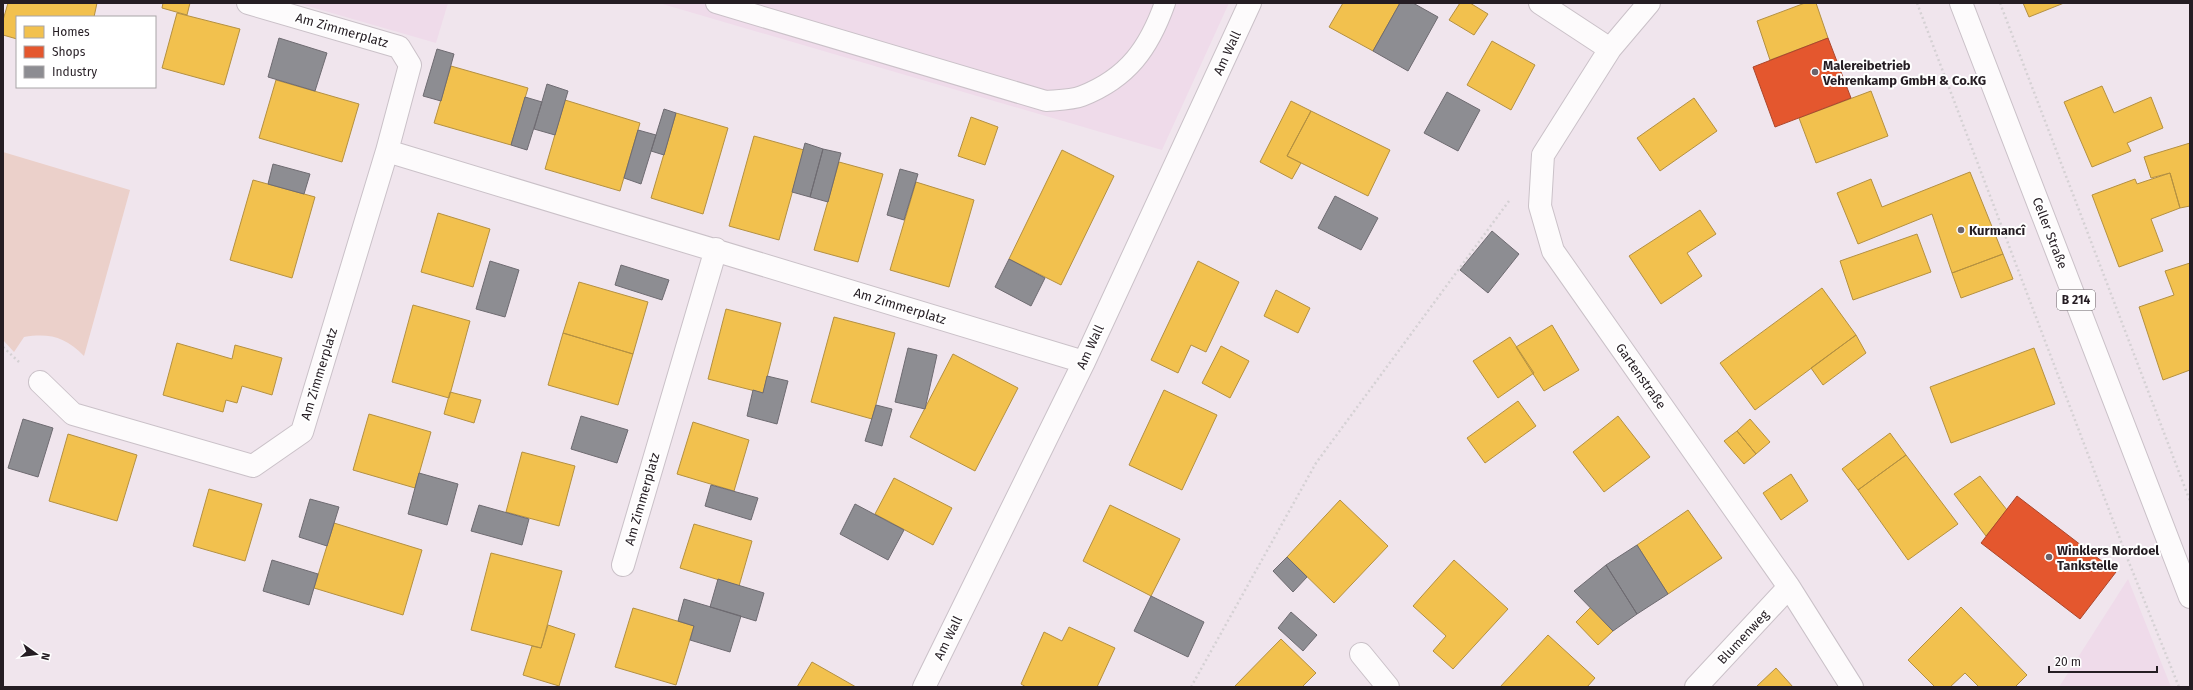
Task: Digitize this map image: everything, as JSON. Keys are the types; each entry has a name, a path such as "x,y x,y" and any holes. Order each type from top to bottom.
{"street":[{"name":"Am Zimmerplatz","path":"40,382 73,414 253,466 302,432 387,151 410,65 399,47 248,3"},
{"name":"Am Wall","path":"924,687 1084,362 1250,3"},
{"path":"1540,3 1610,49"},
{"name":"Gartenstraße","path":"1649,3 1610,49 1543,155 1540,206 1553,251 1789,587 1852,687"},
{"name":"Celler Straße","path":"1961,3 2190,597"},
{"name":"Am Zimmerplatz","path":"387,151 716,249 1084,362"},
{"name":"Am Zimmerplatz","path":"623,565 716,249"},
{"name":"Blumenweg","path":"1696,687 1789,587"},
{"path":"1361,654 1388,687"}],"lane":[{"path":"716,3 1046,101 1081,96 1115,80 1139,57 1157,25 1165,3"}],"path":[{"path":"1917,3 2125,552 2179,687"},
{"path":"2000,3 2190,501"},
{"path":"1191,687 1316,463 1510,200"}],"shaded area":[{"path":"297,3 448,3 436,43"},
{"path":"659,3 1229,3 1162,150"},
{"path":"3,152 130,190 84,356 70,344 49,336 24,337 14,352 3,340"},
{"path":"2128,579 2171,687 2059,687"}],"building: Homes":[{"path":"8,3 97,3 94,16 16,16 16,39 3,35 3,20"},
{"path":"163,3 190,3 187,15 162,8"},
{"path":"1343,3 1400,3 1373,51 1329,27"},
{"path":"1460,3 1470,3 1488,14 1474,35 1449,20"},
{"path":"1805,3 1816,3 1828,38 1770,60 1757,21"},
{"path":"2023,3 2064,3 2029,17"},
{"path":"177,13 240,29 224,85 162,68"},
{"path":"1492,41 1535,65 1511,110 1467,85"},
{"path":"451,66 528,88 511,145 434,123"},
{"path":"276,80 359,104 342,162 259,138"},
{"path":"2102,86 2114,113 2151,97 2163,128 2127,143 2131,151 2092,167 2064,102"},
{"path":"1871,91 1888,136 1816,163 1799,118"},
{"path":"1694,98 1717,131 1660,171 1637,138"},
{"path":"565,100 640,123 620,191 545,169"},
{"path":"1291,101 1311,111 1287,156 1301,163 1292,179 1260,162"},
{"path":"1311,111 1390,150 1368,196 1287,156"},
{"path":"676,113 728,128 703,214 651,198"},
{"path":"971,117 998,127 985,165 958,156"},
{"path":"754,136 804,150 779,240 729,226"},
{"path":"2190,143 2190,206 2180,208 2170,173 2151,178 2144,157"},
{"path":"1062,150 1114,176 1061,285 1009,259"},
{"path":"839,162 883,174 858,262 814,250"},
{"path":"1970,172 2003,254 1952,273 1932,214 1858,244 1837,193 1871,179 1882,207"},
{"path":"2170,173 2180,208 2151,219 2163,251 2119,267 2092,195 2135,179 2137,184"},
{"path":"253,180 315,197 292,278 230,260"},
{"path":"916,182 974,200 949,287 890,270"},
{"path":"1700,210 1716,234 1687,253 1702,276 1661,304 1629,256"},
{"path":"438,213 490,229 473,287 421,272"},
{"path":"1917,234 1931,272 1853,300 1840,261"},
{"path":"2003,254 2013,279 1961,298 1952,273"},
{"path":"1198,261 1239,282 1206,352 1191,345 1178,373 1151,360"},
{"path":"2190,263 2190,370 2163,380 2139,307 2174,295 2165,271"},
{"path":"579,282 648,302 633,354 563,333"},
{"path":"1822,288 1856,335 1755,410 1720,363"},
{"path":"1276,290 1310,308 1298,333 1264,316"},
{"path":"413,305 470,321 449,398 392,382"},
{"path":"726,309 781,323 763,393 708,379"},
{"path":"834,317 895,333 872,419 811,402"},
{"path":"1552,325 1579,370 1544,391 1516,347"},
{"path":"563,333 633,354 618,405 548,385"},
{"path":"1856,335 1866,353 1823,385 1811,368"},
{"path":"1510,337 1534,373 1498,398 1473,361"},
{"path":"177,343 232,359 235,345 282,358 272,395 242,386 237,403 226,400 223,412 163,395"},
{"path":"1221,346 1249,361 1230,398 1202,383"},
{"path":"2034,348 2055,404 1951,443 1930,387"},
{"path":"953,354 1018,388 975,471 910,437"},
{"path":"1164,390 1217,415 1182,490 1129,465"},
{"path":"450,392 481,400 474,423 444,414"},
{"path":"1518,401 1536,426 1485,463 1467,438"},
{"path":"369,414 431,432 415,488 353,470"},
{"path":"1618,416 1650,457 1604,492 1573,452"},
{"path":"1750,419 1770,442 1756,454 1737,431"},
{"path":"693,422 749,440 734,491 677,474"},
{"path":"1737,431 1756,454 1744,464 1724,441"},
{"path":"1890,433 1906,455 1858,490 1842,469"},
{"path":"68,434 137,455 117,521 49,501"},
{"path":"522,452 575,466 559,526 506,512"},
{"path":"1906,455 1958,524 1908,560 1858,490"},
{"path":"1791,474 1808,501 1781,520 1763,493"},
{"path":"1980,476 2007,510 1986,536 1954,494"},
{"path":"894,478 952,508 933,545 875,514"},
{"path":"209,489 262,504 245,561 193,546"},
{"path":"1340,500 1388,546 1334,603 1287,557"},
{"path":"1110,505 1180,539 1151,596 1083,561"},
{"path":"1688,510 1722,558 1668,594 1637,545"},
{"path":"334,523 422,550 403,615 314,588"},
{"path":"694,524 752,541 739,586 680,568"},
{"path":"491,553 562,571 541,648 471,630"},
{"path":"1454,560 1508,609 1453,669 1433,651 1446,636 1413,606"},
{"path":"1591,607 1613,631 1598,645 1576,622"},
{"path":"1961,607 2027,675 2015,687 1979,687 1965,673 1950,687 1935,687 1908,660"},
{"path":"633,608 694,626 676,685 615,667"},
{"path":"548,625 575,634 559,686 523,675 532,646 541,648"},
{"path":"1069,627 1115,648 1097,687 1026,687 1021,684 1044,632 1062,641"},
{"path":"1548,635 1595,678 1587,687 1500,687"},
{"path":"1281,639 1316,673 1302,687 1234,687"},
{"path":"812,662 856,687 797,687"},
{"path":"1776,668 1793,687 1756,687"}],"building: Shops":[{"path":"1828,38 1851,98 1775,127 1753,67"},
{"name":"Winklers Nordoel Tankstelle","path":"2017,496 2116,572 2080,619 1981,543"}],"building: Industry":[{"path":"1400,3 1413,3 1438,17 1408,71 1373,51"},
{"path":"279,38 327,53 315,91 268,77"},
{"path":"437,49 454,54 441,101 423,96"},
{"path":"547,84 568,91 555,135 534,129"},
{"path":"1447,92 1480,110 1458,151 1424,133"},
{"path":"525,97 542,102 527,150 511,145"},
{"path":"664,109 676,113 664,155 651,151"},
{"path":"638,130 656,135 641,184 624,178"},
{"path":"805,143 823,149 810,197 792,192"},
{"path":"823,149 841,153 828,202 810,197"},
{"path":"273,164 310,174 304,194 268,184"},
{"path":"900,169 918,174 904,220 887,215"},
{"path":"1335,196 1378,218 1361,250 1318,228"},
{"path":"1492,231 1519,254 1488,293 1460,270"},
{"path":"1009,259 1045,278 1031,306 995,287"},
{"path":"490,261 519,270 505,317 476,309"},
{"path":"621,265 669,280 662,300 615,285"},
{"path":"908,348 937,355 925,409 895,402"},
{"path":"767,376 788,381 777,424 747,416 753,390 763,393"},
{"path":"876,405 892,409 882,446 865,441"},
{"path":"581,416 628,430 617,463 571,449"},
{"path":"23,419 53,428 38,477 8,468"},
{"path":"419,473 458,484 447,525 408,514"},
{"path":"711,485 758,498 751,520 705,506"},
{"path":"310,499 339,507 327,546 299,537"},
{"path":"855,504 904,530 888,560 840,534"},
{"path":"479,505 529,519 522,545 471,531"},
{"path":"1637,545 1668,594 1637,614 1606,565"},
{"path":"1287,557 1307,577 1293,592 1273,571"},
{"path":"272,560 318,574 309,605 263,591"},
{"path":"1606,565 1637,614 1613,631 1574,591"},
{"path":"718,579 764,593 756,621 710,607"},
{"path":"1151,596 1204,622 1188,657 1134,631"},
{"path":"684,599 741,616 730,652 690,640 694,626 678,621"},
{"path":"1291,612 1317,635 1303,651 1278,628"}],"place":[{"name":"Malereibetrieb Vehrenkamp GmbH & Co.KG","path":"1815,72"},
{"name":"Kurmancî","path":"1961,230"},
{"name":"Winklers Nordoel Tankstelle","path":"2049,557"}]}
